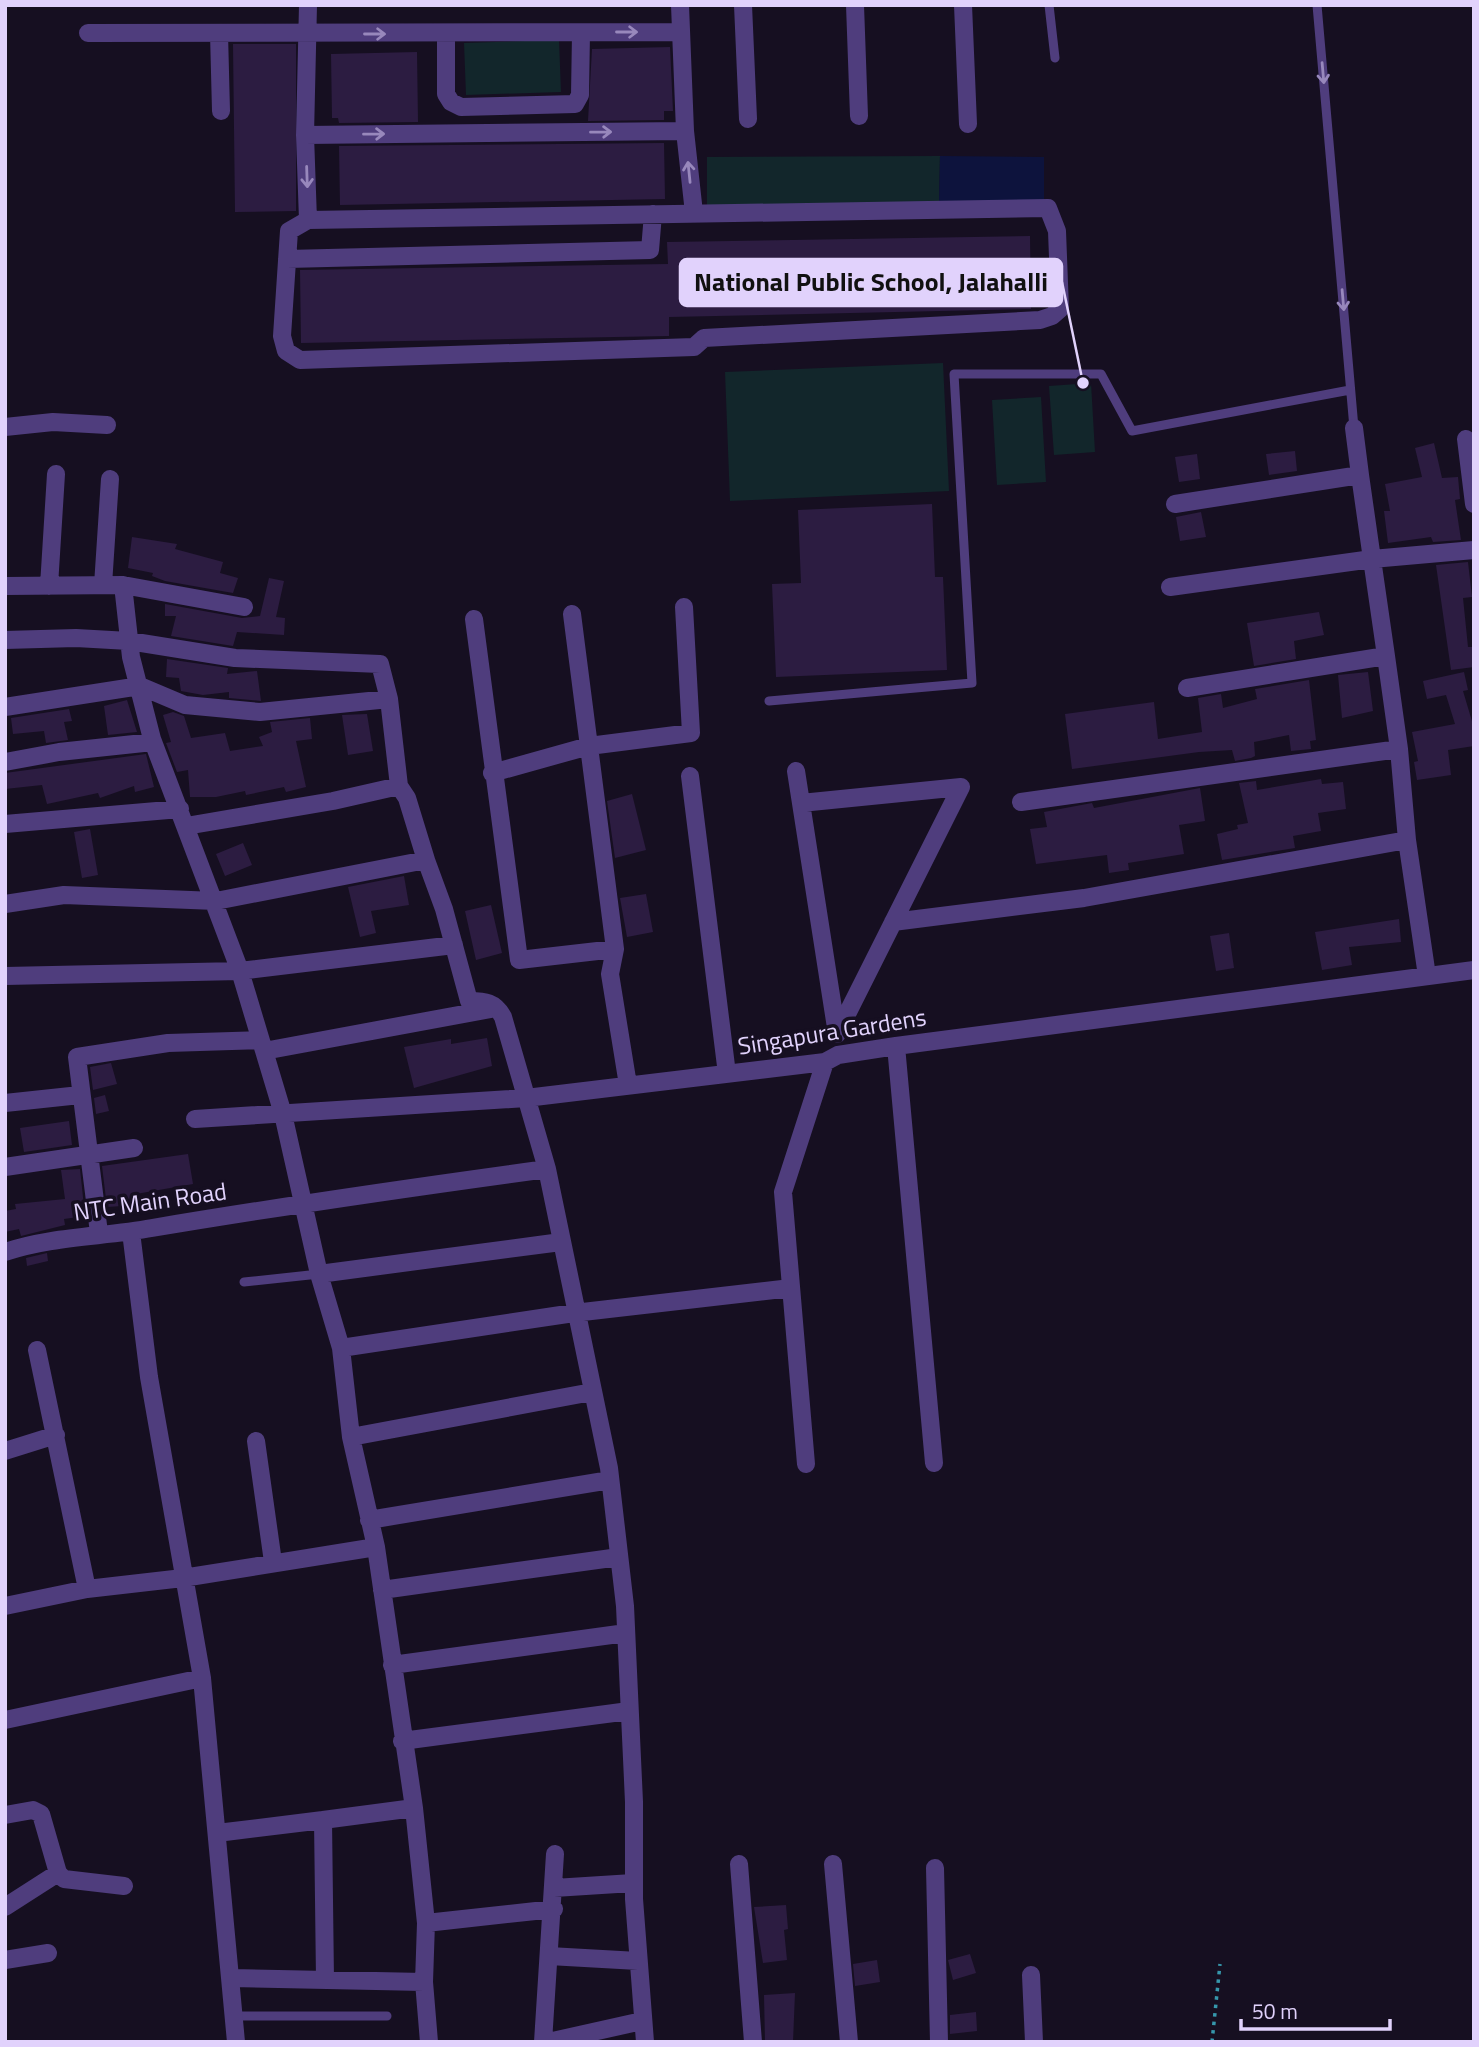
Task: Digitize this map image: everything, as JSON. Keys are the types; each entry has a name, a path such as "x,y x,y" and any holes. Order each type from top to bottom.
{"street":[{"path":"308,5 305,135 309,220"},
{"path":"680,5 685,131 694,214"},
{"path":"743,5 748,119"},
{"path":"855,5 859,116"},
{"path":"963,5 968,124"},
{"path":"88,33 681,32"},
{"path":"219,33 221,111"},
{"path":"446,33 446,94 451,102 461,107 575,104 580,95 581,33"},
{"path":"305,135 685,131"},
{"path":"1048,208 1057,231 1060,309 1041,320 704,338 694,347 300,359 286,351 282,336 289,231 309,220 653,214 1048,208"},
{"path":"287,260 650,250 653,214"},
{"path":"5,426 53,422 107,425"},
{"path":"1354,428 1399,749 1407,840 1427,976"},
{"path":"1466,439 1474,504"},
{"path":"49,586 56,474"},
{"path":"1175,504 1360,475"},
{"path":"103,585 110,480"},
{"path":"1170,587 1372,559 1474,550"},
{"path":"5,586 123,585 244,607"},
{"path":"123,585 129,641 153,742 216,901 263,1045 283,1114 319,1274 341,1348 351,1437 376,1547 402,1741 414,1808 426,1923 424,1982 429,2042"},
{"path":"492,773 589,746 691,733 684,607"},
{"path":"572,614 615,948 610,974 628,1085"},
{"path":"474,619 492,773 519,960 615,948"},
{"path":"5,640 76,638 129,641 234,659 380,664 389,699 399,786 407,798 469,1001 487,1001 498,1007 547,1169 610,1480 626,1633 634,1802 634,1883 645,2042"},
{"path":"1187,688 1386,656"},
{"path":"5,706 140,686 185,705 260,712 389,699"},
{"path":"5,762 58,752 153,742"},
{"path":"1021,802 1399,749"},
{"path":"796,771 837,1034"},
{"path":"690,776 727,1073"},
{"path":"5,824 183,818 333,801 399,786"},
{"path":"801,803 961,787 837,1034 832,1058 783,1192 806,1464"},
{"path":"893,922 1084,898 1407,840"},
{"path":"5,904 64,895 216,901 426,860"},
{"path":"5,976 240,971 454,945"},
{"name":"Singapura Gardens","path":"195,1119 526,1098 832,1058 896,1045 1474,970"},
{"path":"99,1233 77,1057 168,1044 263,1045 498,1007"},
{"path":"896,1045 934,1463"},
{"path":"5,1103 80,1095"},
{"path":"5,1167 134,1148"},
{"name":"NTC Main Road","path":"5,1252 99,1233 131,1232 303,1203 547,1169"},
{"path":"131,1232 149,1377 202,1678 236,2042"},
{"path":"319,1274 561,1242"},
{"path":"341,1348 574,1312 791,1288"},
{"path":"37,1350 87,1589"},
{"path":"351,1437 592,1392"},
{"path":"5,1451 56,1435"},
{"path":"256,1441 272,1562"},
{"path":"369,1520 610,1480"},
{"path":"5,1606 87,1589 183,1578 376,1547"},
{"path":"382,1590 619,1557"},
{"path":"392,1665 626,1633"},
{"path":"5,1720 202,1678"},
{"path":"402,1741 629,1711"},
{"path":"217,1833 414,1808"},
{"path":"5,1815 33,1810 41,1814 58,1873 72,1882 124,1886"},
{"path":"323,1820 325,1980"},
{"path":"555,1854 545,2042 642,2021"},
{"path":"740,1864 753,2042"},
{"path":"833,1864 849,2042"},
{"path":"935,1868 939,2042"},
{"path":"5,1907 58,1873"},
{"path":"554,1888 634,1883"},
{"path":"426,1923 554,1909"},
{"path":"5,1960 48,1953"},
{"path":"549,1956 638,1961"},
{"path":"1031,1976 1034,2042"},
{"path":"230,1978 424,1982"}],"lane":[{"path":"1049,5 1055,58"},
{"path":"1317,5 1354,428"},
{"path":"769,701 972,683 954,374 1101,374 1132,431 1350,390"},
{"path":"244,1282 319,1274"},
{"path":"234,2016 387,2016"}],"path":[{"path":"1212,2042 1220,1964"}],"green space":[{"path":"559,40 561,92 466,95 464,43"},
{"path":"940,156 939,204 707,206 707,157"},
{"path":"943,363 949,491 730,501 725,372"},
{"path":"1091,383 1095,452 1054,455 1049,386"},
{"path":"1041,397 1046,482 997,485 992,400"}],"shaded area":[{"path":"940,156 1044,157 1044,204 939,204"}],"building":[{"path":"233,44 296,44 296,211 235,212"},
{"path":"670,47 673,111 664,111 664,120 588,121 592,49"},
{"path":"417,52 418,122 339,123 338,118 332,118 331,54"},
{"path":"664,143 665,199 340,205 339,146"},
{"path":"1030,236 1031,309 669,317 669,336 301,343 300,270 668,264 667,242"},
{"path":"1434,443 1442,478 1458,477 1460,499 1455,500 1461,540 1433,542 1431,537 1388,543 1384,511 1390,511 1385,484 1422,477 1415,448"},
{"path":"1295,451 1297,471 1269,475 1266,454"},
{"path":"1197,454 1200,479 1179,482 1175,457"},
{"path":"932,504 935,577 943,577 947,670 776,677 772,584 801,583 798,510"},
{"path":"1201,512 1206,537 1180,541 1176,517"},
{"path":"132,537 177,544 175,549 223,562 220,573 238,578 233,593 165,581 152,576 153,573 128,568"},
{"path":"1468,562 1472,597 1463,598 1468,647 1474,647 1474,667 1451,670 1436,565"},
{"path":"269,578 284,581 276,617 285,618 284,635 237,632 233,646 171,636 176,616 165,616 165,604 242,618 260,616"},
{"path":"1319,612 1324,635 1294,641 1296,659 1254,666 1247,623"},
{"path":"167,659 228,668 227,674 257,671 261,701 229,698 229,692 203,695 181,691 179,678 166,677"},
{"path":"1368,672 1373,711 1342,718 1338,675"},
{"path":"1464,672 1468,690 1463,691 1474,728 1474,746 1448,750 1451,775 1417,780 1414,762 1418,761 1412,732 1455,724 1446,695 1427,699 1423,681"},
{"path":"1309,680 1316,740 1310,741 1311,749 1291,751 1289,735 1254,742 1255,756 1235,761 1232,750 1072,769 1065,714 1154,702 1158,739 1202,732 1198,698 1221,694 1223,708 1257,699 1255,689"},
{"path":"127,700 137,732 108,735 104,706"},
{"path":"69,709 72,721 64,722 68,740 46,743 44,731 13,734 11,718"},
{"path":"173,712 184,716 191,738 225,733 230,751 263,746 259,737 272,732 270,722 310,718 312,739 296,741 306,787 286,792 284,787 246,795 245,791 216,797 190,797 188,770 177,772 166,743 171,742 163,715"},
{"path":"367,714 373,751 348,755 342,715"},
{"path":"146,754 154,787 135,792 134,786 100,798 98,793 47,804 42,785 5,789 5,773"},
{"path":"1321,779 1322,784 1343,782 1346,809 1318,813 1321,831 1293,836 1295,848 1222,860 1217,834 1238,829 1237,825 1248,823 1239,783 1256,781 1257,790"},
{"path":"1200,788 1205,821 1179,825 1184,854 1128,863 1129,870 1109,873 1107,855 1036,864 1030,829 1047,827 1044,812 1092,803 1094,808"},
{"path":"632,794 646,850 615,858 607,801"},
{"path":"90,829 98,875 82,878 74,832"},
{"path":"243,843 252,865 225,876 216,854"},
{"path":"404,876 409,905 371,911 376,933 360,937 348,887"},
{"path":"646,894 653,932 627,937 620,898"},
{"path":"491,905 502,953 476,960 465,911"},
{"path":"1399,919 1401,942 1349,947 1352,965 1322,970 1315,932"},
{"path":"1229,933 1234,968 1216,971 1210,936"},
{"path":"487,1038 492,1066 414,1088 404,1047 451,1039 451,1044"},
{"path":"111,1063 117,1084 93,1090 90,1067"},
{"path":"105,1095 109,1111 96,1114 94,1098"},
{"path":"69,1121 72,1145 24,1152 20,1128"},
{"path":"188,1154 193,1184 136,1194 137,1205 107,1207 102,1166"},
{"path":"80,1169 85,1216 64,1219 65,1225 21,1236 19,1229 5,1232 5,1211 16,1209 15,1204 65,1199 61,1170"},
{"path":"47,1253 48,1261 27,1266 26,1258"},
{"path":"786,1905 788,1929 784,1930 787,1960 763,1963 754,1907"},
{"path":"970,1954 976,1973 953,1980 948,1960"},
{"path":"877,1960 880,1982 855,1986 853,1964"},
{"path":"795,1993 793,2042 765,2042 764,1995"},
{"path":"976,2012 977,2031 950,2034 950,2015"}],"place":[{"name":"National Public School, Jalahalli","path":"1083,383"}]}
